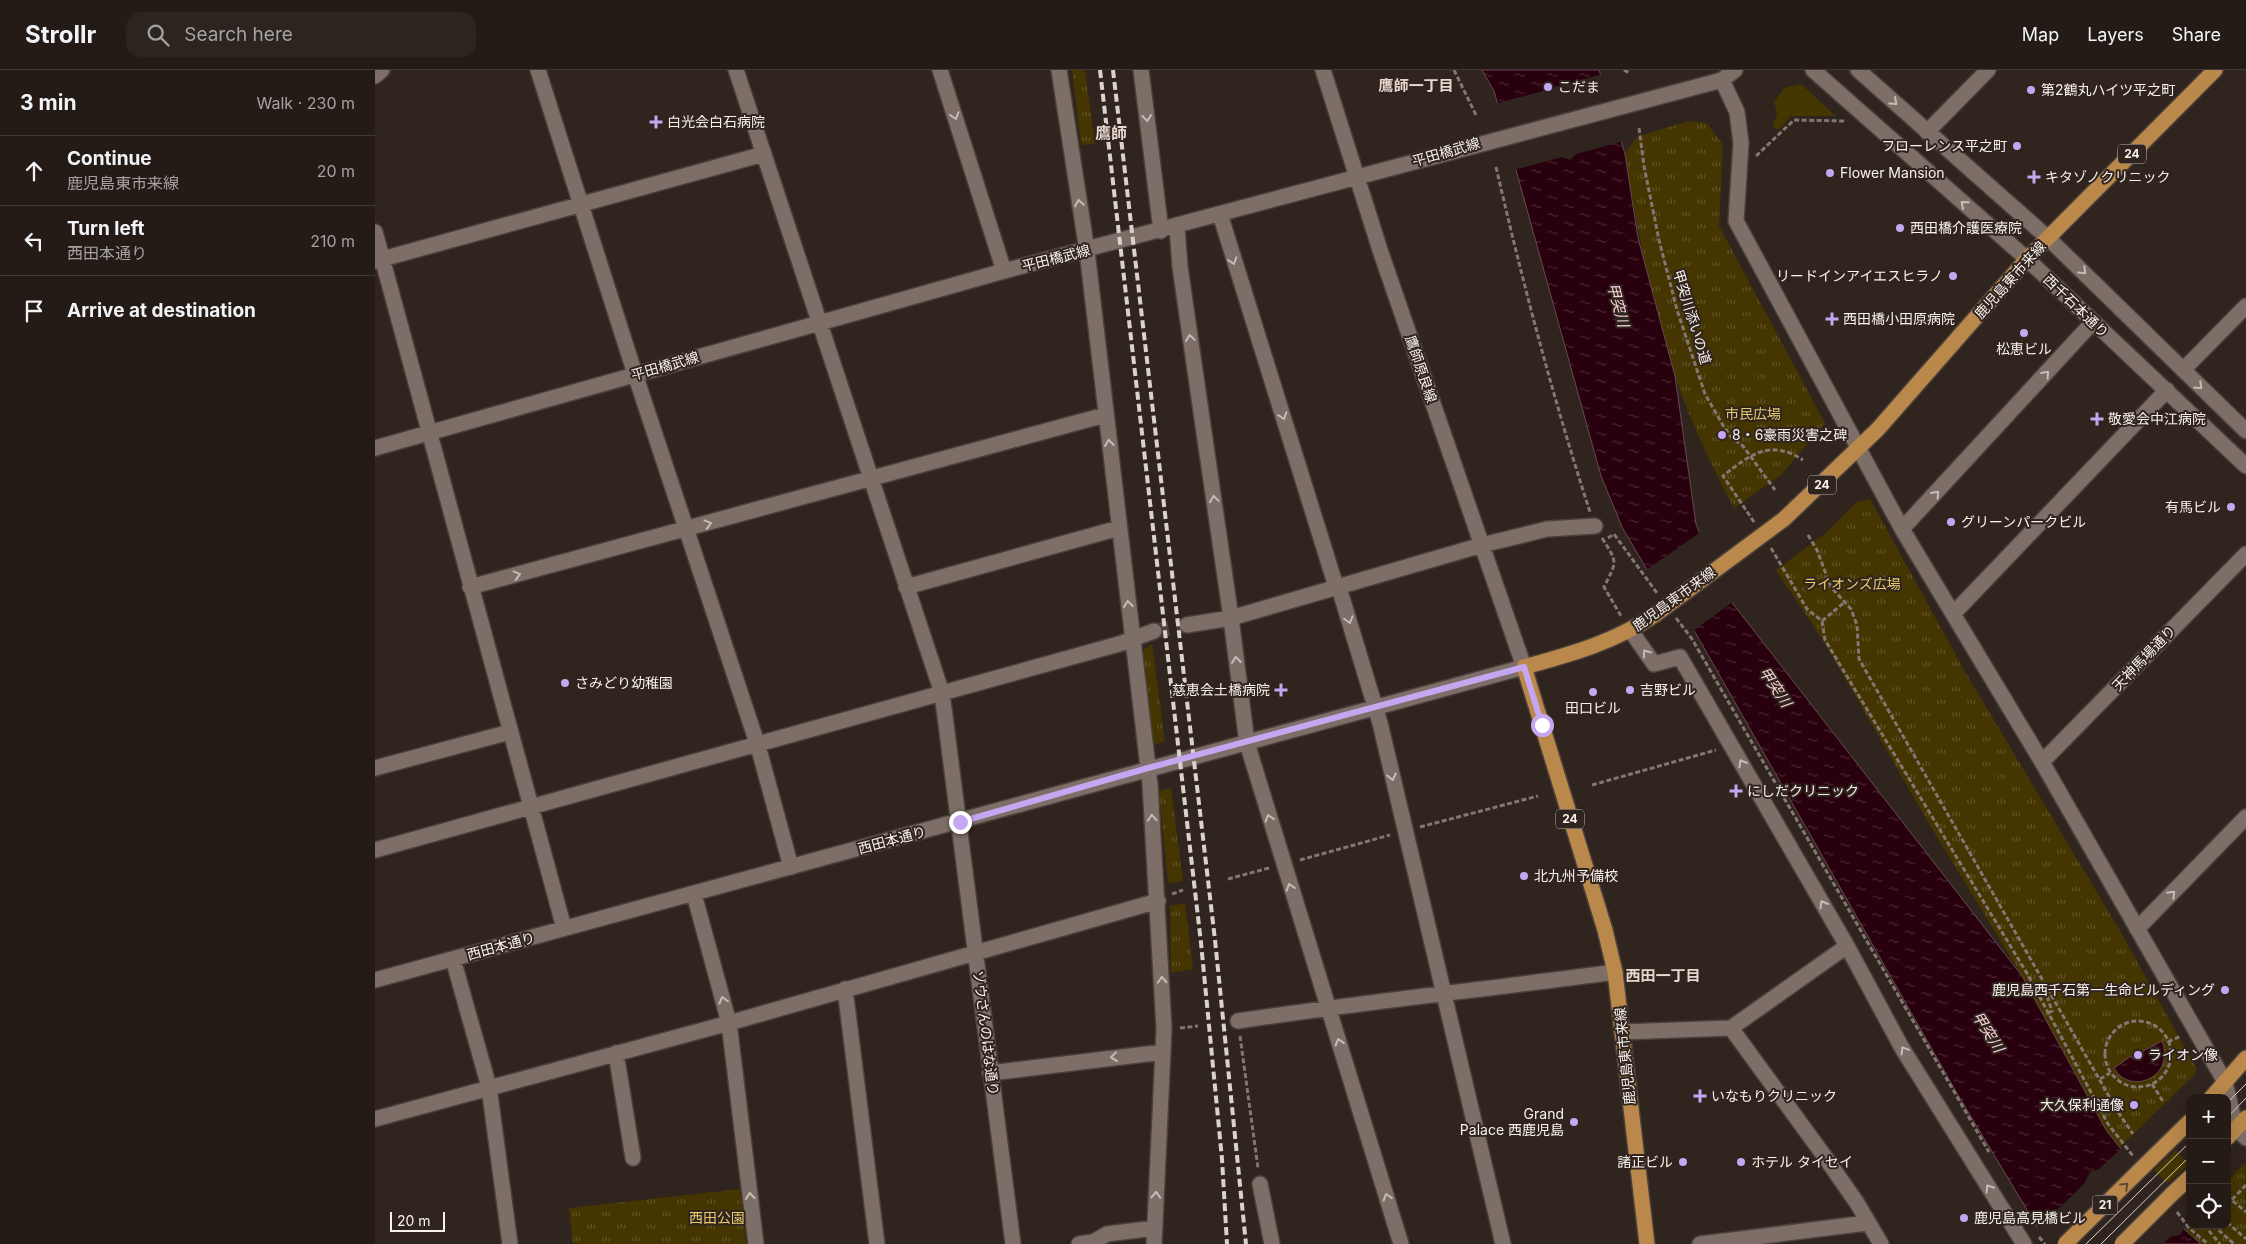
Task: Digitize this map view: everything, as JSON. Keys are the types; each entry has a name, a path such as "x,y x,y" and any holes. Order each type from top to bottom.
{"main road":[{"name":"鹿児島東市来線","path":"1647,1244 1615,972 1605,930 1524,667 1574,654 1631,631 1784,519 1878,429 2027,259 2215,70"},
{"path":"2214,1094 2246,1058"},
{"name":"21","path":"2065,1244 2186,1125"},
{"path":"2122,1244 2186,1181"}],"street":[{"path":"375,76 382,70"},
{"path":"538,70 635,374 758,746 791,868"},
{"name":"ゾウさんのはな通り","path":"736,70 942,693 1013,1244"},
{"path":"940,70 1005,272"},
{"path":"1059,70 1087,251 1148,768 1158,901 1164,1029 1154,1244"},
{"path":"1141,70 1161,231"},
{"name":"鷹師原良線","path":"1323,70 1357,178 1524,667"},
{"name":"平田橋武線","path":"375,448 1005,272 1357,178 1486,141 1722,80 1735,70"},
{"name":"西千石本通り","path":"1813,70 2027,259 2246,466"},
{"path":"1858,70 2048,238 2246,431"},
{"path":"1927,132 1988,70"},
{"path":"1722,80 1737,112 1741,143 1736,221 1902,529 2042,762 2225,1082 2239,1131"},
{"path":"379,260 764,154"},
{"path":"1220,214 1375,707 1503,1244"},
{"path":"1177,226 1180,266 1231,618 1247,743 1401,1244"},
{"path":"375,232 379,260 429,434 564,928"},
{"path":"2183,370 2246,306"},
{"path":"1902,529 2093,322"},
{"path":"1954,613 2167,390"},
{"path":"470,587 1105,415"},
{"path":"1187,625 1231,618 1482,545 1547,529 1595,526"},
{"path":"906,587 1119,528"},
{"name":"天神馬場通り","path":"2042,762 2246,554"},
{"path":"375,850 758,746 1132,639 1154,631"},
{"path":"1631,631 1654,664 1680,657 1847,946 1903,1048 2024,1244"},
{"name":"西田本通り","path":"375,980 1524,667"},
{"path":"375,768 510,732"},
{"path":"2137,929 2246,817"},
{"path":"694,894 729,1023 756,1244"},
{"path":"375,1119 729,1023 1158,901"},
{"path":"1622,1032 1731,1028 1847,946"},
{"path":"453,959 489,1087 510,1244"},
{"path":"1238,1021 1328,1007 1444,995 1615,972"},
{"path":"845,989 877,1244"},
{"path":"1731,1028 1857,1203 1881,1244"},
{"path":"990,1072 1163,1052"},
{"path":"616,1053 633,1158"},
{"path":"1260,1184 1272,1244"},
{"path":"1700,1244 1867,1223"},
{"path":"1079,1244 1093,1242 1107,1234 1155,1228"}],"path":[{"path":"1454,70 1476,115"},
{"path":"1625,70 1629,73"},
{"path":"1752,160 1794,120 1851,121"},
{"name":"甲突川添いの道","path":"1639,128 1644,166 1659,240 1677,310 1705,394 1731,437 1749,455 1775,490"},
{"path":"1496,167 1528,305 1563,428 1595,526 1614,558 1615,565 1604,587 1631,631"},
{"path":"1740,500 1723,476 1749,455 1778,449 1791,452 1803,460"},
{"path":"1615,534 1640,570"},
{"path":"1808,535 1817,550 1831,586 1846,601 1857,625 1859,659 2099,1079 2133,1134"},
{"path":"1786,570 1807,609 1822,621 1825,640 2028,975 2108,1124 2122,1142"},
{"path":"1822,621 1846,601"},
{"path":"1692,639 1994,1161"},
{"path":"1592,785 1731,746"},
{"path":"1228,879 1283,864"},
{"path":"2048,988 2045,990 2052,1011 2048,1013"},
{"path":"1238,1021 1260,1184"},
{"path":"2133,1022 2146,1022 2158,1028 2168,1042 2170,1051 2169,1064 2162,1076 2152,1084 2139,1087 2126,1085 2110,1073 2105,1060 2105,1047 2111,1035 2121,1026 2133,1022"},
{"path":"2168,1042 2183,1035"},
{"path":"2099,1079 2110,1073"},
{"path":"2152,1084 2165,1104"},
{"path":"2246,1185 2232,1200 2246,1212"},
{"path":"2231,1226 2246,1239"},
{"path":"2190,1229 2208,1244"},
{"path":"2207,1229 2220,1244"},
{"path":"2217,1229 2234,1244"}],"green space":[{"path":"1072,70 1085,70 1095,144 1081,145"},
{"path":"1801,84 1836,116 1791,116 1780,129 1775,129 1773,126 1777,113 1774,102 1784,88"},
{"name":"市民広場","path":"1688,121 1707,123 1723,145 1719,226 1825,423 1781,475 1734,508 1694,427 1666,349 1645,266 1625,154 1637,137"},
{"name":"ライオンズ広場","path":"1870,499 1967,675 2123,936 2196,1068 2196,1073 2120,1147 2106,1130 2022,976 1931,827 1823,640 1776,570 1827,532 1857,502"},
{"path":"1152,644 1165,741 1154,745 1142,651"},
{"path":"1171,788 1183,881 1168,883 1159,791"},
{"path":"1185,903 1193,969 1171,973 1170,906"},
{"path":"2176,1150 2186,1161 2186,1167 2167,1184 2154,1170"},
{"path":"2245,1163 2246,1244 2201,1244 2185,1230 2186,1229 2231,1229 2231,1177"},
{"name":"西田公園","path":"740,1189 746,1244 573,1244 569,1208"}],"water":[{"name":"甲突川","path":"1482,70 1599,70 1625,154 1638,238 1675,376 1696,524 1720,587 2022,976 2106,1130 2185,1230 2201,1244 2050,1244 2041,1233 1958,1095 1695,632 1650,575 1622,527 1601,476 1494,91"},
{"path":"2162,1041 2165,1054 2163,1065 2149,1079 2139,1082 2130,1081 2121,1076 2114,1068 2131,1056 2133,1059 2141,1060 2143,1051"}],"pier":[{"path":"1603,74 1624,141 1576,154 1570,160 1562,157 1514,170 1495,104 1543,91 1548,85 1555,87"},
{"path":"1702,531 1722,586 1734,601 1692,632 1645,571"},
{"path":"2123,1147 2183,1224 2183,1231 2180,1235 2170,1237 2164,1244 2047,1244 2036,1230 2084,1184 2090,1172 2099,1169"}],"tunnel":[{"path":"1154,631 1187,625"}],"tram line":[{"path":"2231,1099 2246,1084"},
{"path":"2231,1114 2246,1098"},
{"path":"2086,1244 2186,1146"},
{"path":"2101,1244 2186,1160"}],"railway":[{"path":"1100,70 1201,943 1222,1159 1227,1244"},
{"path":"1113,70 1215,940 1246,1244"}],"place":[{"name":"こだま","path":"1548,87"},
{"name":"第2鶴丸ハイツ平之町","path":"2031,90"},
{"name":"白光会白石病院","path":"656,122"},
{"name":"フローレンス平之町","path":"2017,146"},
{"name":"Flower Mansion","path":"1830,173"},
{"name":"キタゾノクリニック","path":"2034,177"},
{"name":"西田橋介護医療院","path":"1900,228"},
{"name":"リードインアイエスヒラノ","path":"1953,276"},
{"name":"西田橋小田原病院","path":"1832,319"},
{"name":"松恵ビル","path":"2024,333"},
{"name":"敬愛会中江病院","path":"2097,419"},
{"name":"8・6豪雨災害之碑","path":"1722,435"},
{"name":"有馬ビル","path":"2231,507"},
{"name":"グリーンパークビル","path":"1951,522"},
{"name":"さみどり幼稚園","path":"565,683"},
{"name":"慈恵会土橋病院","path":"1281,690"},
{"name":"吉野ビル","path":"1630,690"},
{"name":"田口ビル","path":"1593,692"},
{"name":"にしだクリニック","path":"1736,791"},
{"name":"北九州予備校","path":"1524,876"},
{"name":"鹿児島西千石第一生命ビルディング","path":"2225,990"},
{"name":"ライオン像","path":"2138,1055"},
{"name":"いなもりクリニック","path":"1700,1096"},
{"name":"大久保利通像","path":"2134,1105"},
{"name":"Grand Palace 西鹿児島","path":"1574,1122"},
{"name":"諸正ビル","path":"1683,1162"},
{"name":"ホテル タイセイ","path":"1741,1162"},
{"name":"鹿児島高見橋ビル","path":"1964,1218"}],"district":[{"name":"鷹師一丁目","path":"1416,86"},
{"name":"鷹師","path":"1111,133"},
{"name":"西田一丁目","path":"1663,976"}],"route":[{"path":"960,822 1148,768 1524,667 1542,725"}]}
